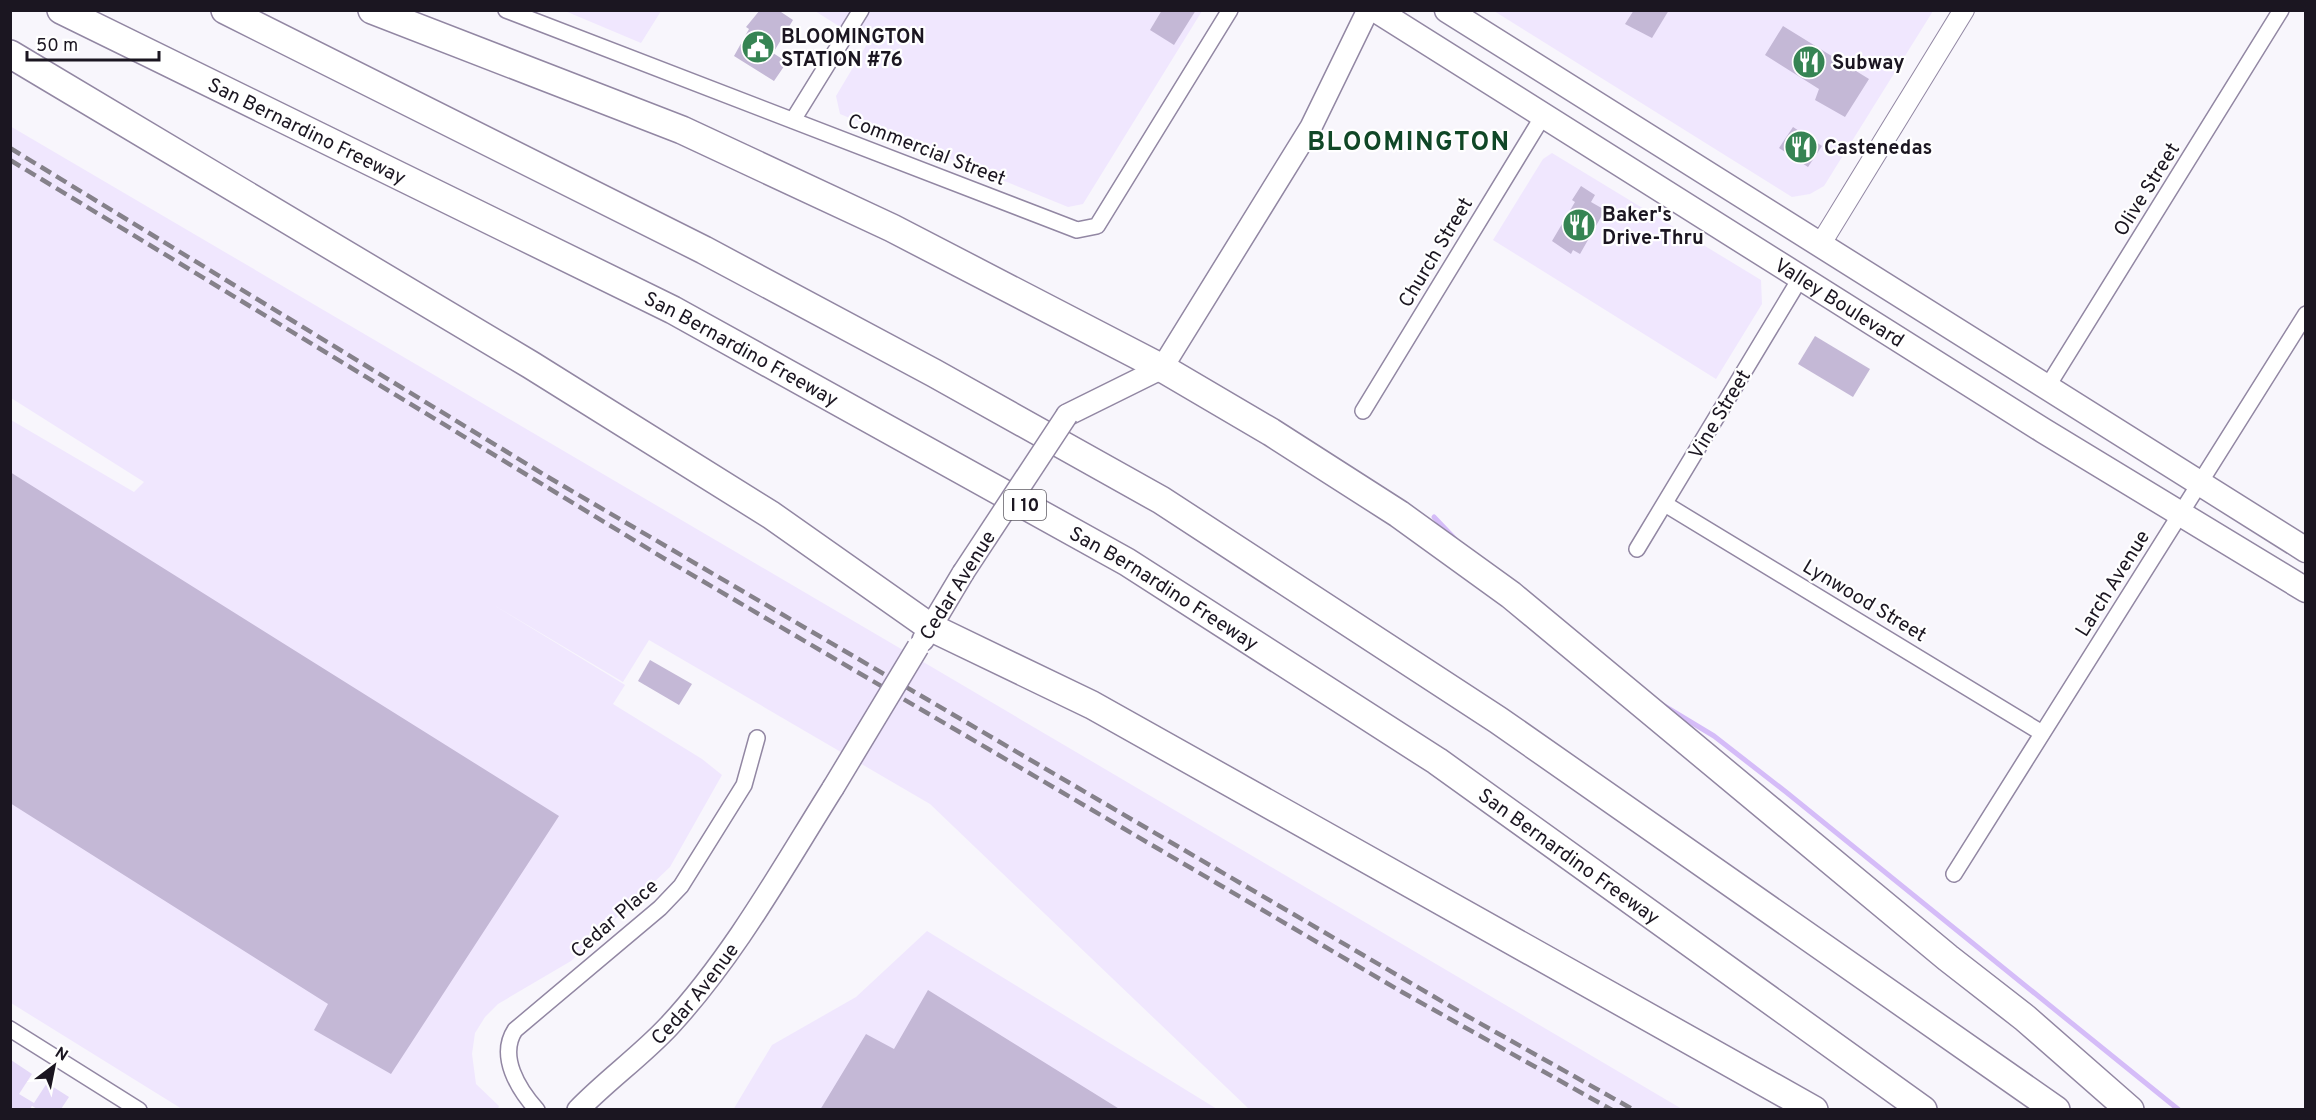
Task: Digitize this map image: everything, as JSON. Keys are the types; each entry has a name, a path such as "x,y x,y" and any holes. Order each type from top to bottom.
{"highway":[{"name":"San Bernardino Freeway","path":"61,10 673,310 1127,562 1437,761 1923,1110"},
{"path":"225,10 704,250 934,373 1161,500 1498,720 2056,1110"},
{"path":"372,10 682,130 892,228 1162,368 1271,432 1399,514 1511,595 1948,958 2025,1018 2130,1110"},
{"path":"10,54 540,371 771,515 924,637 1092,705 1814,1110"}],"main road":[{"path":"1162,368 1311,127 1368,10"},
{"name":"Valley Boulevard","path":"1376,10 2044,431 2306,590"},
{"name":"Valley Boulevard","path":"1447,10 2046,389 2306,550"},
{"name":"Cedar Avenue","path":"578,1110 603,1083 669,1026 738,939 963,573 1067,415 1162,368"}],"street":[{"name":"Commercial Street","path":"506,10 1077,230 1097,226 1230,10"},
{"path":"793,120 861,10"},
{"path":"1820,245 1964,10"},
{"name":"Olive Street","path":"2046,389 2281,10"},
{"name":"Church Street","path":"1363,411 1543,116"},
{"name":"Vine Street","path":"1636,549 1801,277"},
{"name":"Larch Avenue","path":"1954,874 2306,314"},
{"name":"Lynwood Street","path":"1665,504 2042,733"},
{"name":"Cedar Place","path":"537,1110 525,1097 513,1073 506,1050 508,1040 514,1030 660,908 681,886 744,785 757,738"},
{"path":"10,1029 139,1110"}],"shaded area":[{"path":"565,11 661,11 641,43"},
{"path":"815,11 1202,11 1083,204 1068,207 840,114 836,96 867,44"},
{"path":"1494,11 1933,11 1824,186 1810,194 1792,197"},
{"path":"10,126 1682,1109 1249,1109 930,804 649,640 623,682 492,604 625,685 613,704 702,759 722,775 670,867 571,961 498,1004 485,1017 475,1033 472,1054 476,1084 499,1106 498,1109 182,1109 11,1003 11,420 134,492 144,482 11,398"},
{"path":"1552,153 1761,280 1762,304 1716,379 1493,240 1543,159"},
{"path":"927,931 1217,1109 733,1110 772,1045 856,997"},
{"path":"11,1060 32,1074 19,1094 34,1103 47,1083 69,1097 61,1109 37,1109 32,1106 30,1109 11,1109"}],"building":[{"name":"BLOOMINGTON STATION #76","path":"760,10 778,10 793,20 773,53 787,62 774,81 734,56 749,29 746,27"},
{"path":"1162,10 1196,10 1174,45 1150,30"},
{"path":"1634,10 1669,10 1652,38 1625,24"},
{"path":"1783,26 1869,79 1845,117 1815,100 1819,89 1765,55"},
{"name":"Castenedas","path":"1793,127 1822,146 1808,167 1779,148"},
{"name":"Baker's Drive-Thru","path":"1581,186 1595,195 1591,202 1605,210 1580,254 1573,250 1571,254 1552,241 1575,202 1572,200"},
{"path":"1815,336 1870,369 1853,397 1798,364"},
{"path":"10,472 559,816 391,1074 314,1030 328,1004 10,803"},
{"path":"650,660 692,684 679,705 638,681"},
{"path":"928,990 1121,1110 820,1110 866,1034 894,1049"}],"waterway":[{"path":"1434,517 1456,540"},
{"path":"1661,704 1714,736 1786,792 2179,1110"}],"railway":[{"path":"10,148 548,477 1467,1016 1634,1110"},
{"path":"10,160 665,559 1402,992 1612,1110"}],"place":[{"name":"BLOOMINGTON STATION #76","path":"758,47"},
{"name":"Subway","path":"1809,62"},
{"name":"Castenedas","path":"1801,147"},
{"name":"Baker's Drive-Thru","path":"1579,225"}],"district":[{"name":"BLOOMINGTON","path":"1409,141"}]}
